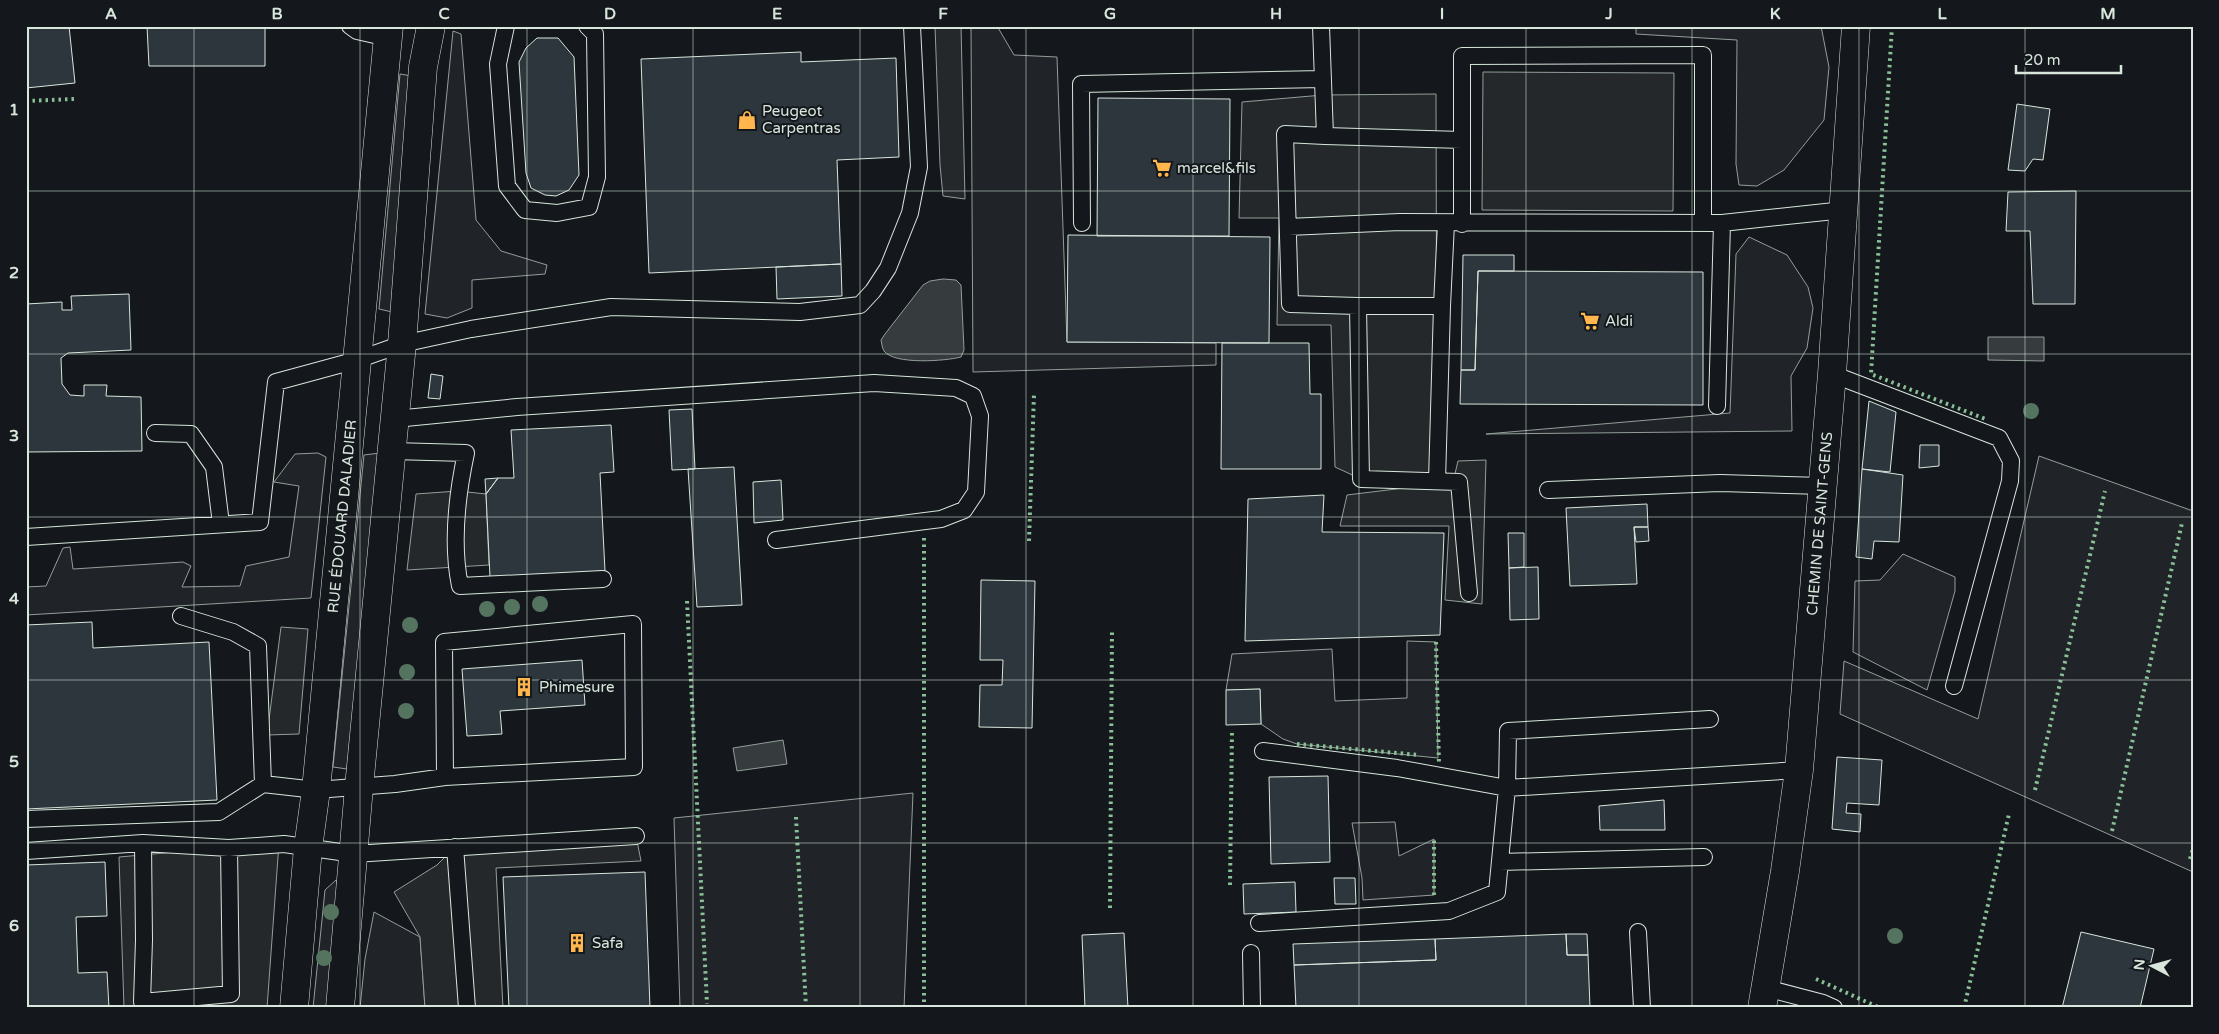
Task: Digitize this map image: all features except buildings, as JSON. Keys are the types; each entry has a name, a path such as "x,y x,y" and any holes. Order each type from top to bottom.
{"street":[{"path":"340,1008 359,787 402,344 423,67 431,26"},
{"name":"CHEMIN DE SAINT-GENS","path":"1764,998 1799,770 1832,374 1844,210 1854,30"},
{"name":"RUE ÉDOUARD DALADIER","path":"294,1008 308,848 316,790 389,32"}],"lane":[{"path":"350,26 357,30 389,32"},
{"path":"506,26 498,64 507,186 525,210 557,213 589,207 597,177 595,34 587,26"},
{"path":"26,537 260,522 276,382 357,360 402,344 471,328 611,306 800,312 860,305 874,291 888,268 910,213 919,167 912,26"},
{"path":"1321,26 1325,136"},
{"path":"1437,481 1442,306 1454,223 1462,140 1462,56 1703,55 1703,223"},
{"path":"1082,223 1081,84 1323,79"},
{"path":"1442,306 1290,304 1285,134 1462,140"},
{"path":"1288,227 1400,222 1703,223 1844,210"},
{"path":"1717,406 1722,222"},
{"path":"1358,306 1361,479 1460,482 1469,593"},
{"path":"1832,374 1999,438 2011,461 2010,481 1954,686"},
{"path":"395,419 537,406 874,383 956,388 973,396 980,416 976,492 964,510 941,520 776,540"},
{"path":"155,433 191,434 214,467 220,524"},
{"path":"392,451 466,453 458,492 456,569 460,586 603,579"},
{"path":"1548,490 1720,483 1823,486"},
{"path":"181,616 233,632 258,646 263,784"},
{"path":"26,819 219,812 263,784 316,790 445,777 634,767 633,624 444,642 445,777"},
{"path":"1259,923 1449,911 1497,892 1507,788 1508,731 1710,719"},
{"path":"1263,751 1397,768 1507,788 1799,770"},
{"path":"26,851 143,843 229,848 284,844 354,854 636,836"},
{"path":"143,843 144,940 142,1002 232,994 229,848"},
{"path":"455,847 467,1008"},
{"path":"1500,862 1704,857"},
{"path":"1638,932 1642,1008"},
{"path":"1251,952 1252,1008"},
{"path":"1764,998 1823,1003 1834,1008"}],"shaded area":[{"path":"935,26 961,26 965,199 943,196 940,165"},
{"path":"971,26 997,26 1014,55 1057,57 1067,342 1216,343 1216,365 973,372"},
{"path":"1636,26 1821,26 1829,67 1824,120 1784,170 1757,186 1739,185 1736,164 1737,40 1636,34"},
{"path":"453,31 461,34 476,220 501,251 547,265 545,274 472,280 472,308 447,318 425,314"},
{"path":"1483,72 1674,73 1673,211 1482,210"},
{"path":"400,74 412,76 392,312 379,309"},
{"path":"1436,94 1437,481 1361,479 1335,467 1331,325 1277,325 1279,218 1239,218 1242,102 1323,95"},
{"path":"1749,237 1787,255 1808,287 1813,308 1807,348 1791,376 1792,431 1486,434 1730,413 1736,254"},
{"path":"956,280 961,285 964,350 961,357 921,361 898,358 884,351 881,340 923,285 930,281"},
{"path":"1988,337 2044,337 2044,361 1988,360"},
{"path":"318,453 326,457 311,598 26,615 26,587 46,586 63,548 70,547 73,569 183,562 191,566 182,587 240,586 246,566 289,557 299,486 274,482 295,454"},
{"path":"380,453 347,769 333,767 364,455"},
{"path":"2039,456 2193,511 2193,872 1840,714 1844,661 1978,719"},
{"path":"1486,460 1482,604 1445,600 1449,526 1340,526 1347,495 1453,482 1458,461"},
{"path":"458,491 486,494 489,565 407,570 416,494"},
{"path":"1903,554 1955,577 1955,591 1927,690 1853,652 1855,581 1880,580"},
{"path":"281,627 308,629 299,734 267,735"},
{"path":"1407,641 1436,642 1438,758 1297,744 1283,739 1261,724 1260,689 1226,690 1232,654 1332,649 1335,701 1407,698"},
{"path":"783,740 787,764 737,771 733,748"},
{"path":"913,793 904,1008 680,1008 674,818"},
{"path":"1395,822 1399,856 1434,839 1434,895 1363,900 1362,878 1352,823"},
{"path":"636,836 641,861 496,868 503,1008 425,1008 420,937 394,892 437,865 455,847"},
{"path":"279,843 267,1008 124,1008 119,857"},
{"path":"336,880 341,896 330,1008 313,1008 325,890"},
{"path":"374,912 420,937 425,1008 360,1008 365,959"}],"hedge":[{"path":"1892,26 1871,374 1988,420"},
{"path":"26,101 74,99"},
{"path":"1029,541 1034,394"},
{"path":"2035,790 2105,491"},
{"path":"2112,831 2182,523"},
{"path":"924,538 924,1008"},
{"path":"687,601 707,1004"},
{"path":"1110,908 1112,630"},
{"path":"1436,642 1439,764"},
{"path":"1230,885 1232,731"},
{"path":"1297,744 1419,755"},
{"path":"1964,1008 2009,814"},
{"path":"796,817 806,1008"},
{"path":"1434,839 1434,895"},
{"path":"2190,859 2193,849"},
{"path":"1816,979 1880,1008"}],"place":[{"name":"Peugeot Carpentras","path":"747,120"},
{"name":"marcel&fils","path":"1162,168"},
{"name":"Aldi","path":"1590,321"},
{"name":"Phimesure","path":"524,687"},
{"name":"Safa","path":"577,943"}]}
